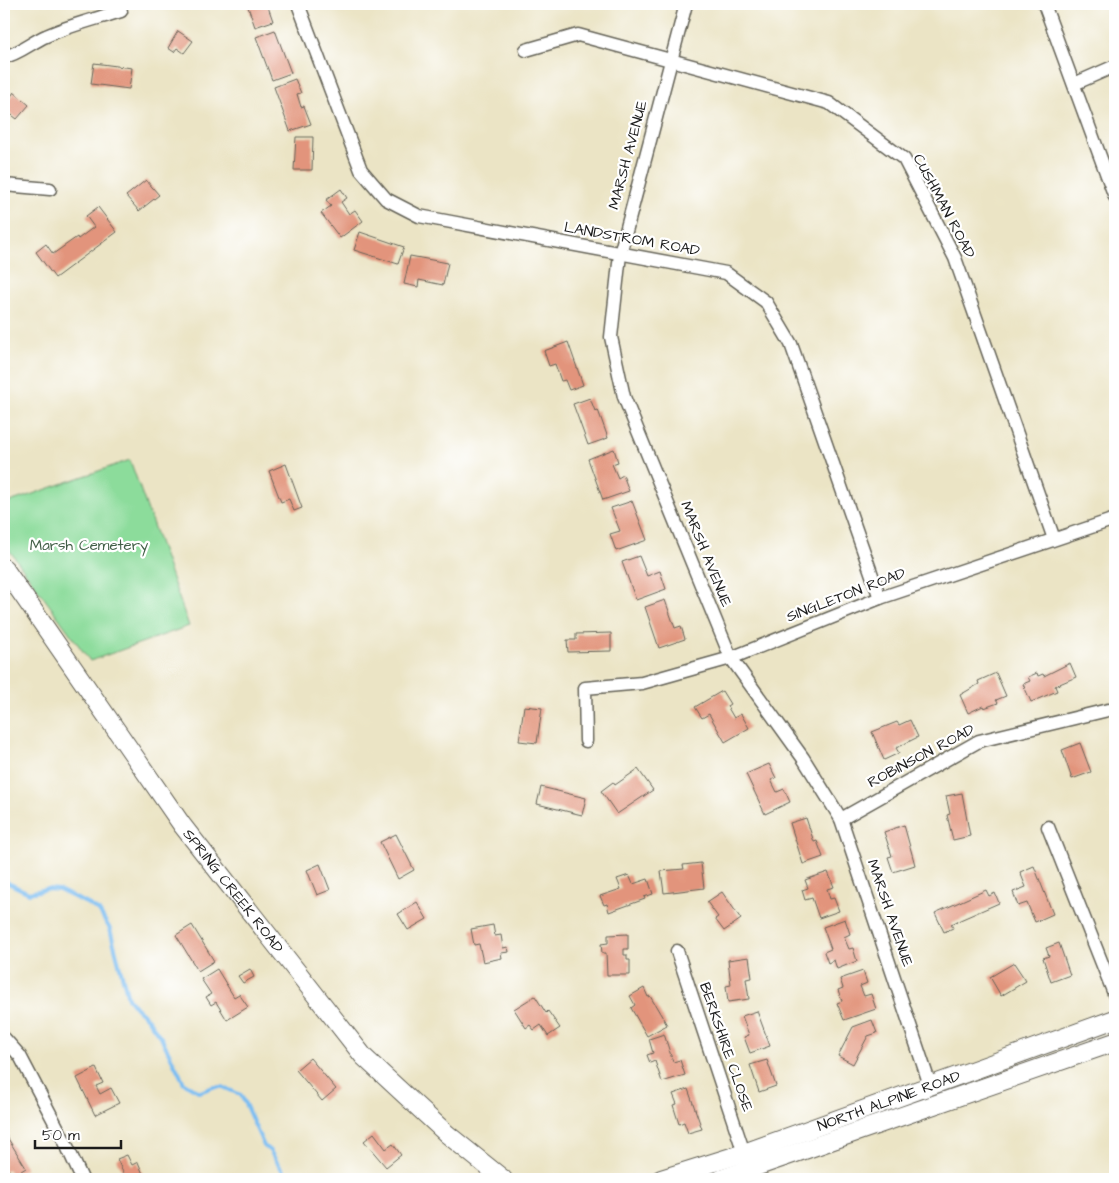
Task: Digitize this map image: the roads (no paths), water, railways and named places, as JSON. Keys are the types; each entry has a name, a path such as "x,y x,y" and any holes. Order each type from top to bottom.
{"main road":[{"name":"SPRING CREEK ROAD","path":"4,568 182,825 364,1058 447,1134 503,1179"},
{"name":"NORTH ALPINE ROAD","path":"661,1179 744,1153 1115,1019"},
{"name":"NORTH ALPINE ROAD","path":"721,1179 1115,1042"}],"street":[{"name":"LANDSTROM ROAD","path":"298,4 361,170 386,199 419,216 726,273 766,302 791,344 880,598"},
{"name":"MARSH AVENUE","path":"686,4 620,254 611,337 624,397 731,658 803,758 841,819 930,1085"},
{"path":"1044,4 1115,197"},
{"path":"4,57 16,53 44,36 121,10"},
{"name":"CUSHMAN ROAD","path":"526,50 578,35 829,103 904,159 956,258 1054,539"},
{"path":"1074,84 1115,66"},
{"path":"4,185 50,190"},
{"name":"SINGLETON ROAD","path":"586,741 586,688 642,682 731,658 880,598 1115,520"},
{"name":"ROBINSON ROAD","path":"841,819 979,741 1108,710"},
{"path":"1048,827 1115,996"},
{"name":"BERKSHIRE CLOSE","path":"676,951 744,1153"},
{"path":"4,1038 20,1056 82,1179"}],"waterway":[{"path":"4,879 8,883 29,893 47,889 59,890 99,911 110,929 128,998 146,1017 162,1039 184,1083 200,1092 213,1087 223,1087 241,1095 264,1146 270,1151 288,1179"}],"park label":[{"name":"Marsh Cemetery","path":"89,545"}]}
